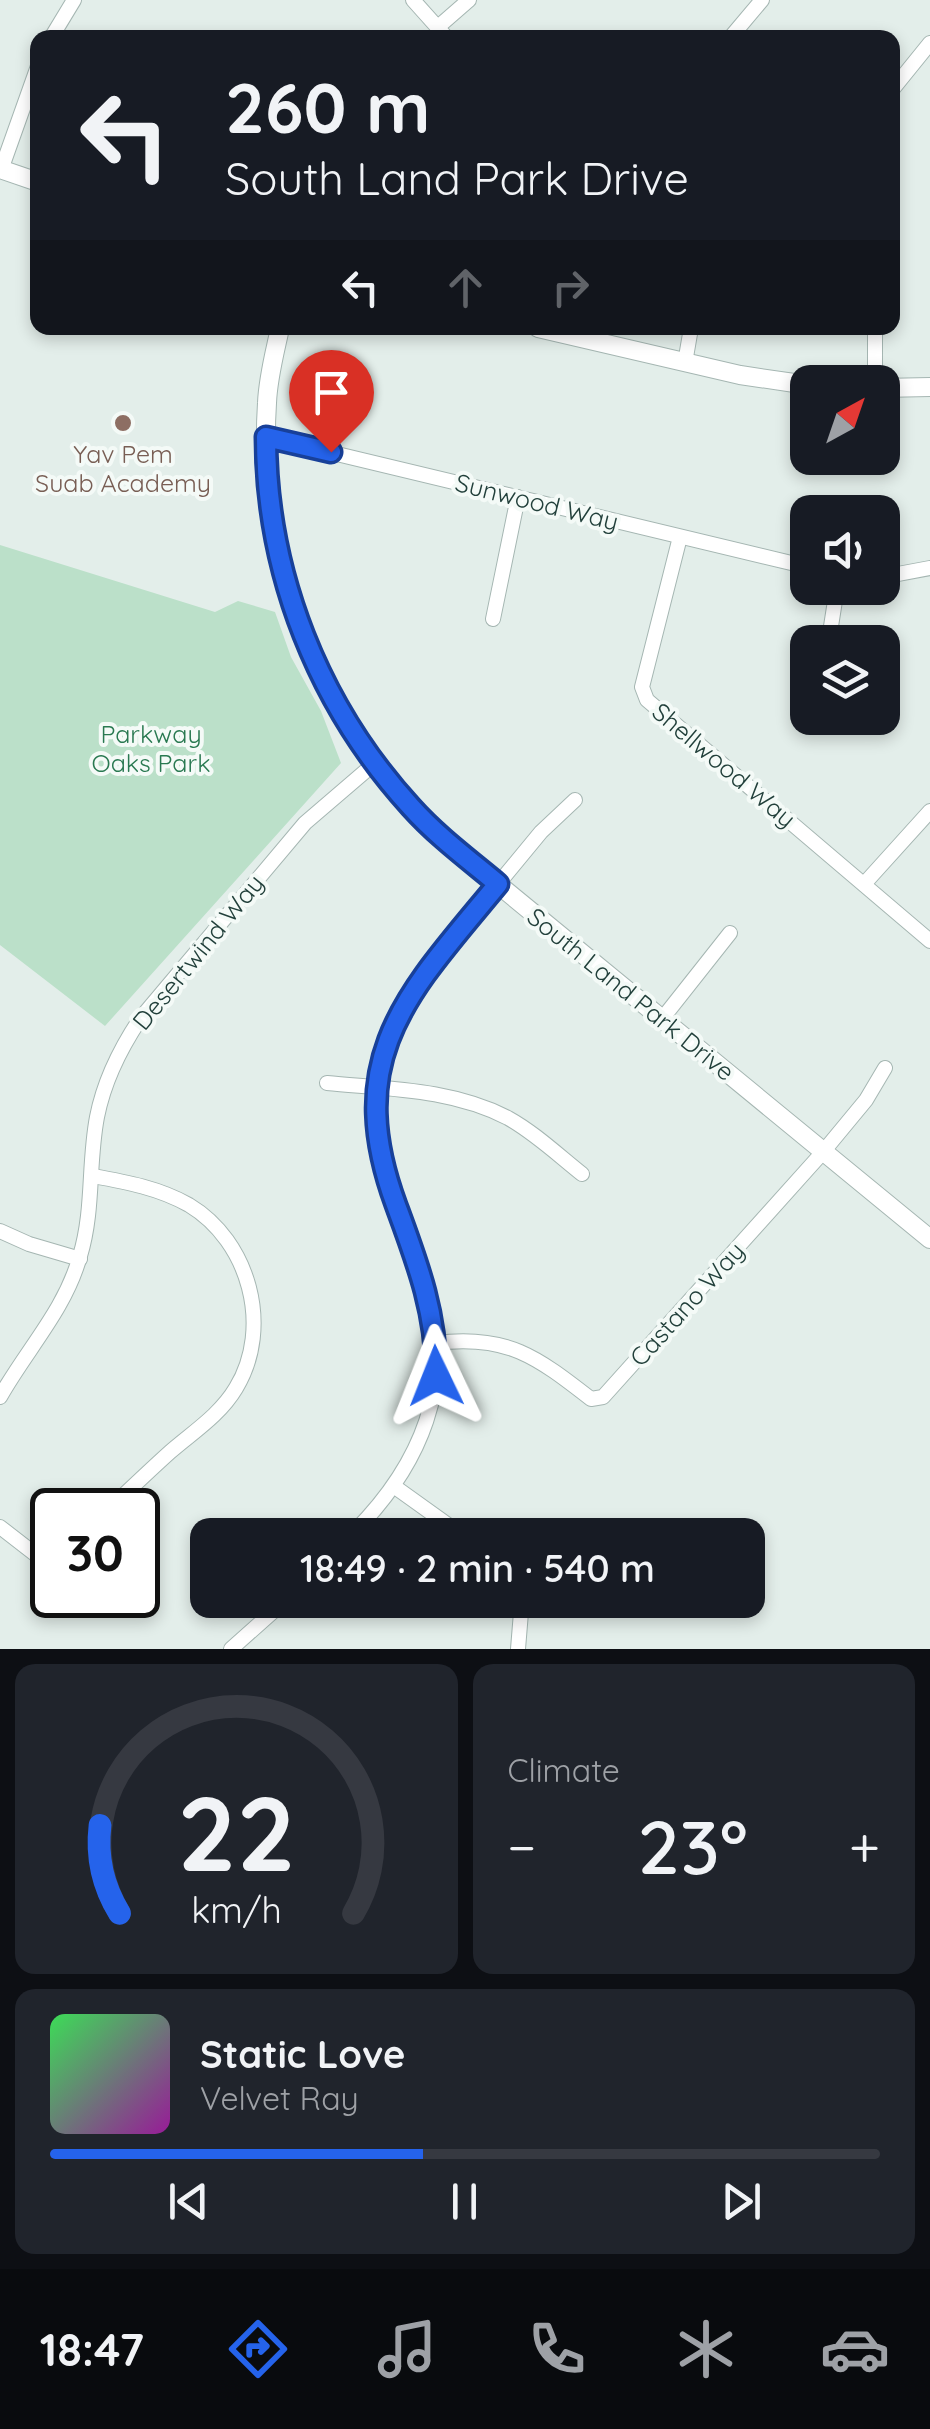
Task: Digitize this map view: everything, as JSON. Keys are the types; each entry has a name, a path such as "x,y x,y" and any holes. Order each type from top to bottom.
{"street":[{"path":"56,30 74,0"},
{"path":"413,0 440,30"},
{"path":"444,30 469,0"},
{"path":"737,30 762,0"},
{"path":"900,80 930,43"},
{"path":"30,88 1,169 30,179"},
{"name":"South Land Park Drive","path":"279,335 266,402 269,512 276,549 299,622 332,697 374,763 412,808 498,884 930,1239"},
{"path":"567,335 740,376 790,383"},
{"path":"685,363 691,335"},
{"path":"875,335 875,365"},
{"path":"900,387 930,386"},
{"name":"Sunwood Way","path":"266,437 790,564"},
{"path":"493,619 518,497"},
{"name":"Shellwood Way","path":"680,537 642,687 647,700 930,941"},
{"path":"900,574 930,568"},
{"name":"Desertwind Way","path":"0,1397 54,1317 80,1259 87,1230 93,1146 102,1094 118,1055 140,1018 305,823 374,763"},
{"path":"368,1518 395,1488 424,1430 436,1376 436,1343 426,1288 382,1162 377,1135 377,1088 383,1051 404,1002 541,832 574,800"},
{"path":"865,883 930,811"},
{"path":"662,1019 730,933"},
{"name":"Castano Way","path":"436,1343 471,1340 511,1346 549,1366 590,1399 603,1397 824,1152 866,1100 885,1068"},
{"path":"326,1083 434,1094 484,1107 532,1133 582,1174"},
{"path":"93,1176 166,1194 203,1215 239,1260 250,1288 254,1317 246,1368 222,1408 133,1488"},
{"path":"0,1230 29,1244 80,1259"},
{"path":"395,1488 438,1518"},
{"path":"0,1527 30,1550"},
{"path":"231,1649 268,1618"},
{"path":"518,1649 521,1618"}],"green space":[{"name":"Parkway Oaks Park","path":"0,545 215,612 238,601 275,612 291,657 321,711 341,763 105,1026 0,945"}],"place":[{"name":"Yav Pem Suab Academy","path":"123,423"}],"route":[{"path":"331,452 266,437 269,512 299,622 332,697 374,763 444,840 498,884 404,1002 383,1051 378,1078 375,1108 382,1162 426,1288 436,1343 436,1376"}]}
